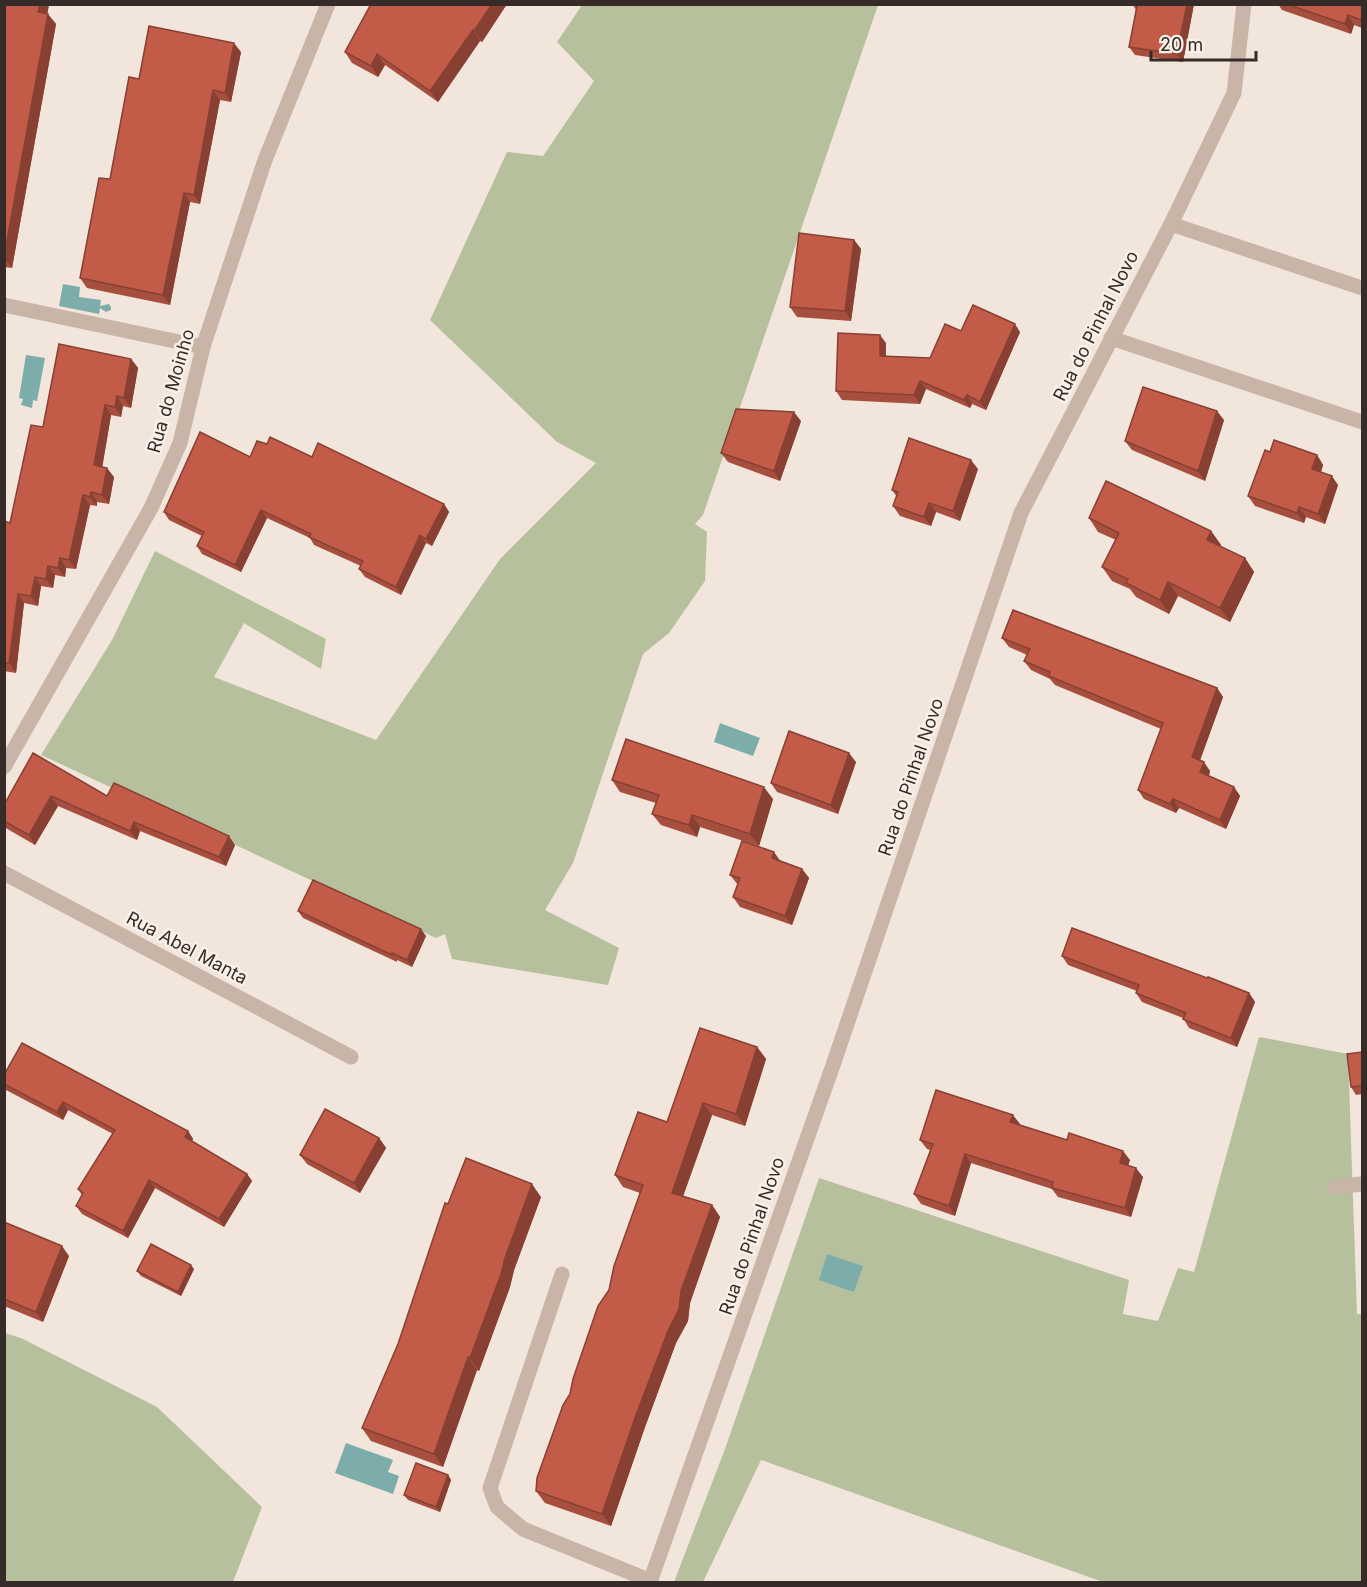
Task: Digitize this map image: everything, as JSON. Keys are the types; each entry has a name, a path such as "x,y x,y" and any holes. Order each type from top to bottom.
{"street":[{"name":"Rua do Moinho","path":"4,766 151,508 180,443 203,347 265,160 328,4"},
{"name":"Rua do Pinhal Novo","path":"651,1582 836,1057 1021,513 1171,224 1234,93 1244,4"},
{"path":"1171,224 1362,288"},
{"path":"4,305 203,347"},
{"path":"1111,338 1362,422"},
{"name":"Rua Abel Manta","path":"4,873 351,1057"},
{"path":"1335,1187 1362,1184"},
{"path":"562,1274 490,1488 497,1507 523,1529 651,1582"}],"green space":[{"path":"582,5 878,5 703,515 695,524 707,532 705,581 669,633 643,654 573,863 545,910 619,948 608,985 452,959 445,934 436,938 41,755 112,640 155,551 326,639 321,669 244,623 214,677 376,740 500,559 596,463 557,442 430,320 507,152 543,156 594,81 557,42"},
{"path":"1259,1037 1348,1054 1357,1314 1362,1314 1362,1582 1103,1582 761,1460 703,1582 674,1582 725,1449 819,1178 1129,1280 1123,1314 1158,1321 1178,1268 1194,1272"},
{"path":"5,1333 21,1338 157,1407 262,1507 233,1582 5,1582"}],"water":[{"path":"63,284 80,287 79,297 101,300 100,306 109,304 111,310 106,312 100,308 99,314 59,306"},
{"path":"26,355 45,358 37,401 33,400 32,408 21,405 23,399 19,398"},
{"path":"720,723 760,738 753,756 714,742"},
{"path":"827,1254 863,1266 854,1292 819,1280"},
{"path":"346,1443 393,1460 388,1472 399,1476 393,1494 335,1473"}],"building":[{"path":"4,4 40,4 38,12 48,14 4,257"},
{"path":"371,4 492,4 430,91 377,54 371,66 345,52"},
{"path":"1133,4 1187,4 1177,54 1129,47 1137,6"},
{"path":"1286,4 1362,4 1362,16 1361,20 1348,15 1345,24"},
{"path":"149,26 234,43 225,93 213,90 194,195 184,193 163,295 80,278 99,178 110,179 129,77 139,79"},
{"path":"799,233 854,240 845,311 790,307"},
{"path":"973,305 1015,324 980,402 967,395 964,400 920,381 914,395 836,391 838,333 880,335 880,356 930,358 945,324 961,331"},
{"path":"59,344 131,359 124,398 117,396 115,407 105,405 94,465 107,468 102,495 91,492 90,497 83,495 69,560 60,558 58,568 48,566 46,579 35,577 31,596 18,594 9,663 4,663 4,521 10,523 31,425 43,427"},
{"path":"1143,387 1217,411 1198,471 1125,441"},
{"path":"736,409 794,412 774,471 721,453"},
{"path":"200,432 250,457 257,441 267,444 270,437 312,457 318,443 444,504 426,539 420,535 396,587 359,569 363,561 309,537 311,534 261,510 235,565 197,546 204,532 164,512"},
{"path":"909,438 971,460 953,511 929,503 924,517 893,506 898,492 892,490"},
{"path":"1274,440 1317,455 1312,469 1332,476 1318,514 1299,507 1297,513 1248,496 1265,450 1270,452"},
{"path":"1106,481 1211,531 1207,540 1245,558 1220,608 1168,582 1160,600 1126,583 1128,579 1102,567 1119,533 1089,518"},
{"path":"1013,610 1217,688 1192,757 1204,762 1200,772 1234,787 1220,820 1173,799 1170,804 1138,790 1163,723 1049,676 1050,672 1024,661 1030,649 1002,638"},
{"path":"789,731 849,753 831,805 771,783"},
{"path":"626,739 764,787 750,834 692,815 689,825 652,814 659,795 612,780"},
{"path":"33,753 107,796 114,783 229,836 219,857 134,822 130,831 51,796 29,835 4,821 4,805"},
{"path":"742,841 774,852 772,858 802,869 785,916 733,897 740,878 730,875"},
{"path":"313,880 421,929 407,960 298,911"},
{"path":"1072,928 1249,993 1231,1038 1183,1019 1186,1013 1136,993 1139,985 1062,956"},
{"path":"700,1028 757,1047 736,1114 703,1103 672,1193 712,1205 681,1291 679,1309 668,1331 636,1415 602,1514 536,1491 537,1478 563,1405 570,1394 598,1306 609,1290 614,1266 643,1185 615,1175 638,1112 667,1122"},
{"path":"22,1043 188,1131 185,1137 247,1174 219,1219 149,1180 123,1231 76,1206 83,1193 78,1189 115,1130 63,1102 57,1112 4,1084 4,1075"},
{"path":"1362,1052 1362,1086 1351,1087 1347,1054"},
{"path":"936,1090 1013,1115 1010,1122 1067,1140 1069,1133 1123,1151 1120,1163 1136,1168 1125,1208 1052,1188 1053,1182 965,1154 949,1206 914,1194 933,1144 920,1140"},
{"path":"325,1109 379,1138 354,1183 300,1155"},
{"path":"466,1158 532,1184 434,1454 362,1428 398,1344 445,1203 448,1204"},
{"path":"4,1222 62,1246 36,1312 4,1299"},
{"path":"151,1244 191,1265 178,1292 137,1271"},
{"path":"416,1463 448,1475 436,1507 404,1495"}]}
